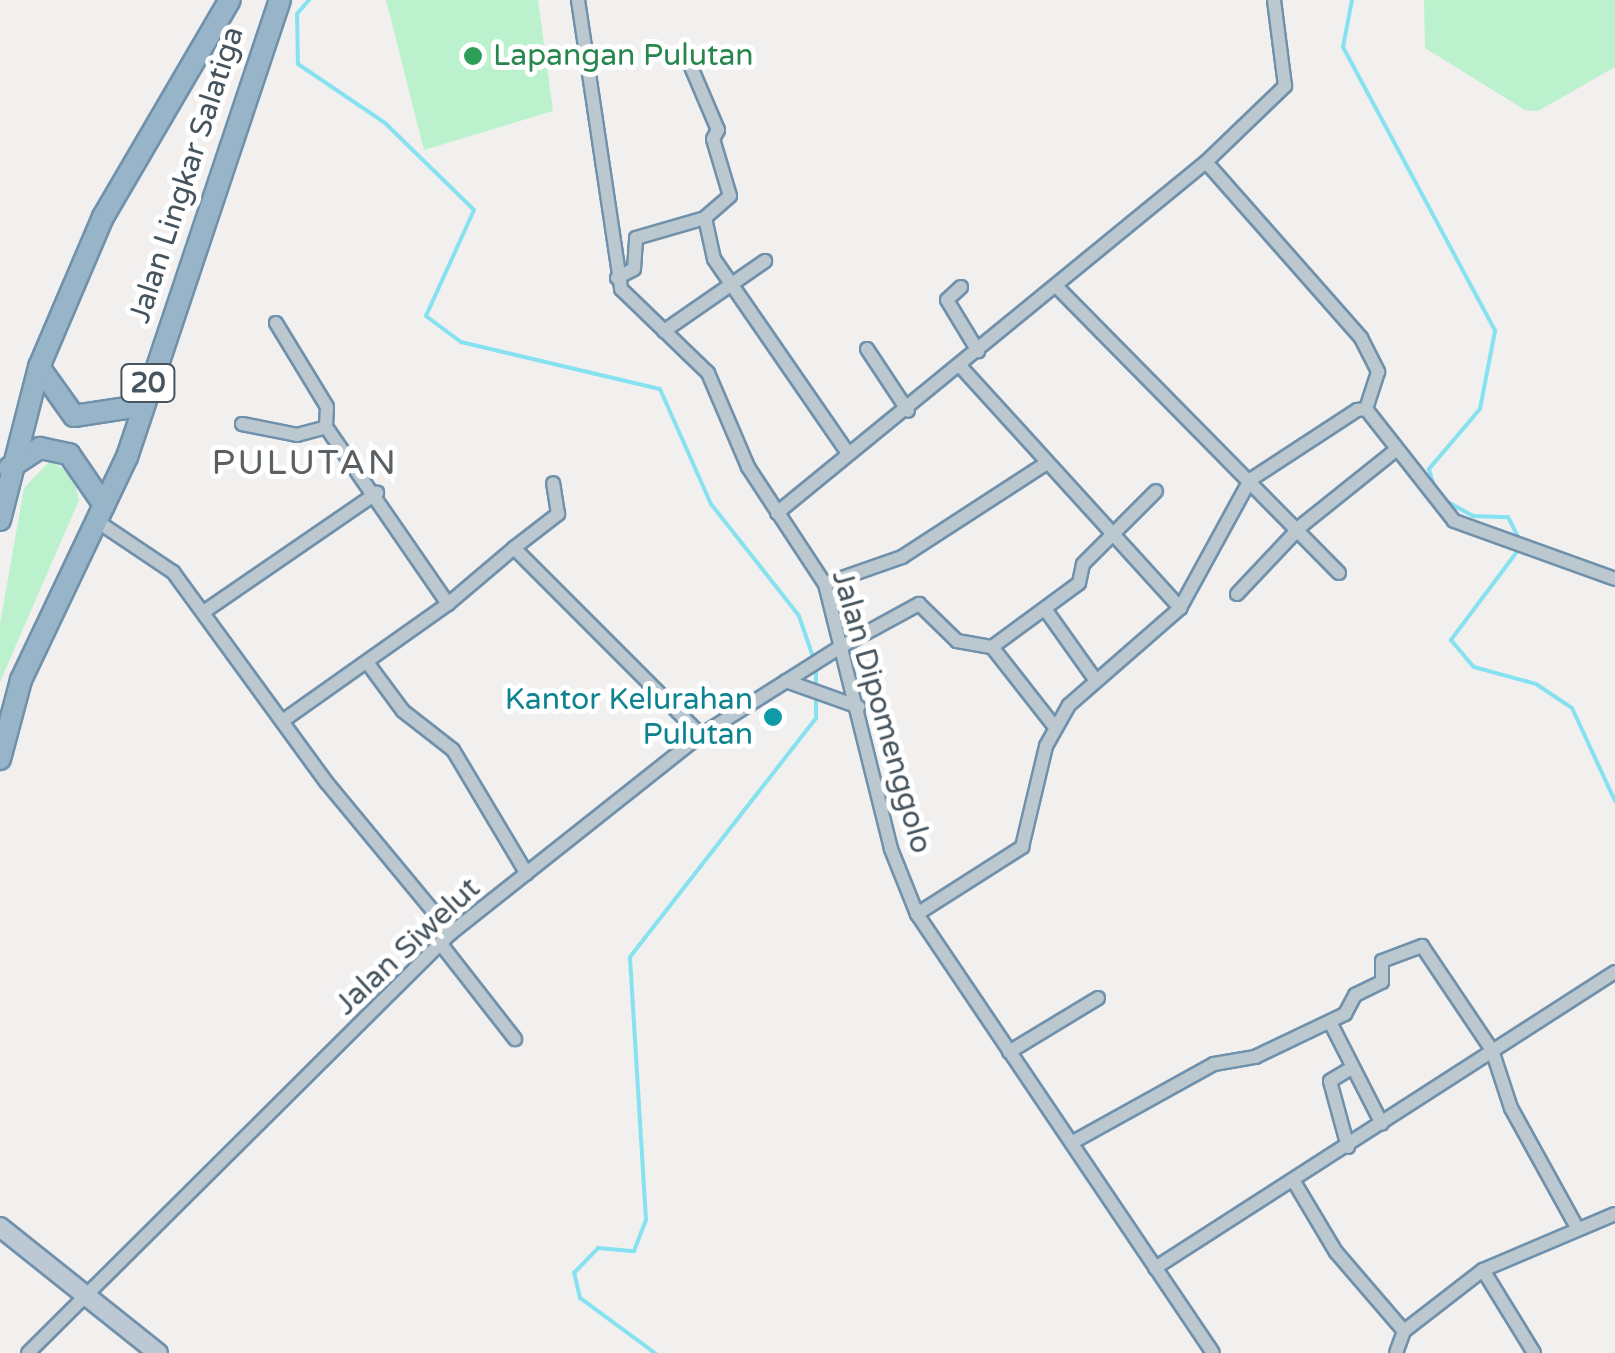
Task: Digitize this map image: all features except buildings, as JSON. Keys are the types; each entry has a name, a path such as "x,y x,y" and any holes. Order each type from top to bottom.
{"highway":[{"name":"Jalan Lingkar Salatiga","path":"0,520 9,468 39,367 103,217 230,0"},
{"name":"Jalan Lingkar Salatiga","path":"0,759 21,680 100,513 140,406 280,0"},
{"path":"39,367 74,416 140,406"},
{"path":"9,468 40,448 70,454 100,513"}],"main road":[{"path":"0,1228 91,1292 158,1353"}],"street":[{"path":"578,0 617,278 634,269 636,238 705,218 730,196 713,139 718,130 689,62"},
{"path":"777,512 908,411 1206,162 1285,86 1274,0"},
{"path":"917,914 1028,838 1054,726 1094,678 1180,608 1250,480 1366,409 1378,372 1361,338 1206,162"},
{"path":"705,218 731,284 848,454"},
{"path":"664,331 764,261"},
{"name":"Jalan Dipomenggolo","path":"617,278 708,373 777,512 825,584 859,706 891,849 917,914 1213,1353"},
{"path":"1056,286 1301,526 1339,572"},
{"path":"961,287 948,300 978,351"},
{"path":"276,323 327,406 326,427 377,493 448,604"},
{"path":"867,349 908,411"},
{"path":"961,367 1110,538 1180,608"},
{"path":"1366,409 1454,520 1508,545 1615,579"},
{"path":"242,424 297,435 326,427"},
{"path":"1237,594 1301,526 1398,449"},
{"path":"825,584 902,557 1045,464"},
{"path":"284,720 369,665 558,514 553,483"},
{"path":"1054,726 992,647 1079,583 1083,564 1156,491"},
{"path":"205,611 377,493"},
{"path":"100,513 173,572 205,611 446,938 515,1039"},
{"path":"514,548 701,735"},
{"name":"Jalan Siwelut","path":"28,1353 446,938 701,735 842,646 919,604 957,641 992,647"},
{"path":"1045,610 1094,678"},
{"path":"369,665 403,711 453,750 527,874"},
{"path":"786,681 859,706"},
{"path":"1073,1142 1214,1064 1255,1057 1330,1022 1382,982 1382,961 1422,946 1492,1050 1511,1108 1575,1224"},
{"path":"1155,1268 1615,972"},
{"path":"1008,1052 1098,998"},
{"path":"1330,1022 1350,1069 1382,1124"},
{"path":"1348,1146 1330,1081 1350,1069"},
{"path":"1292,1180 1336,1252 1404,1331"},
{"path":"1401,1351 1404,1331 1483,1270 1575,1224 1615,1214"},
{"path":"1483,1270 1534,1353"}],"green space":[{"name":"Lapangan Pulutan","path":"386,0 538,0 553,111 424,150"},
{"path":"1424,0 1615,0 1615,67 1538,111 1525,110 1425,48"},
{"path":"50,461 73,475 79,500 0,682 0,624 24,488"}],"waterway":[{"path":"309,0 297,14 298,64 385,123 474,210 426,316 461,342 660,389 711,504 799,616 813,657"},
{"path":"1352,0 1343,47 1495,331 1480,409 1429,469 1434,486"},
{"path":"1446,501 1473,516 1508,517 1519,539"},
{"path":"1519,549 1451,640 1474,667 1536,684 1572,708 1615,801"},
{"path":"655,1353 580,1298 574,1273 598,1248 634,1251 646,1220 630,957 816,718 816,666"}],"place":[{"name":"Lapangan Pulutan","path":"473,56"},
{"name":"Kantor Kelurahan Pulutan","path":"773,717"}],"district":[{"name":"PULUTAN","path":"305,463"}]}
